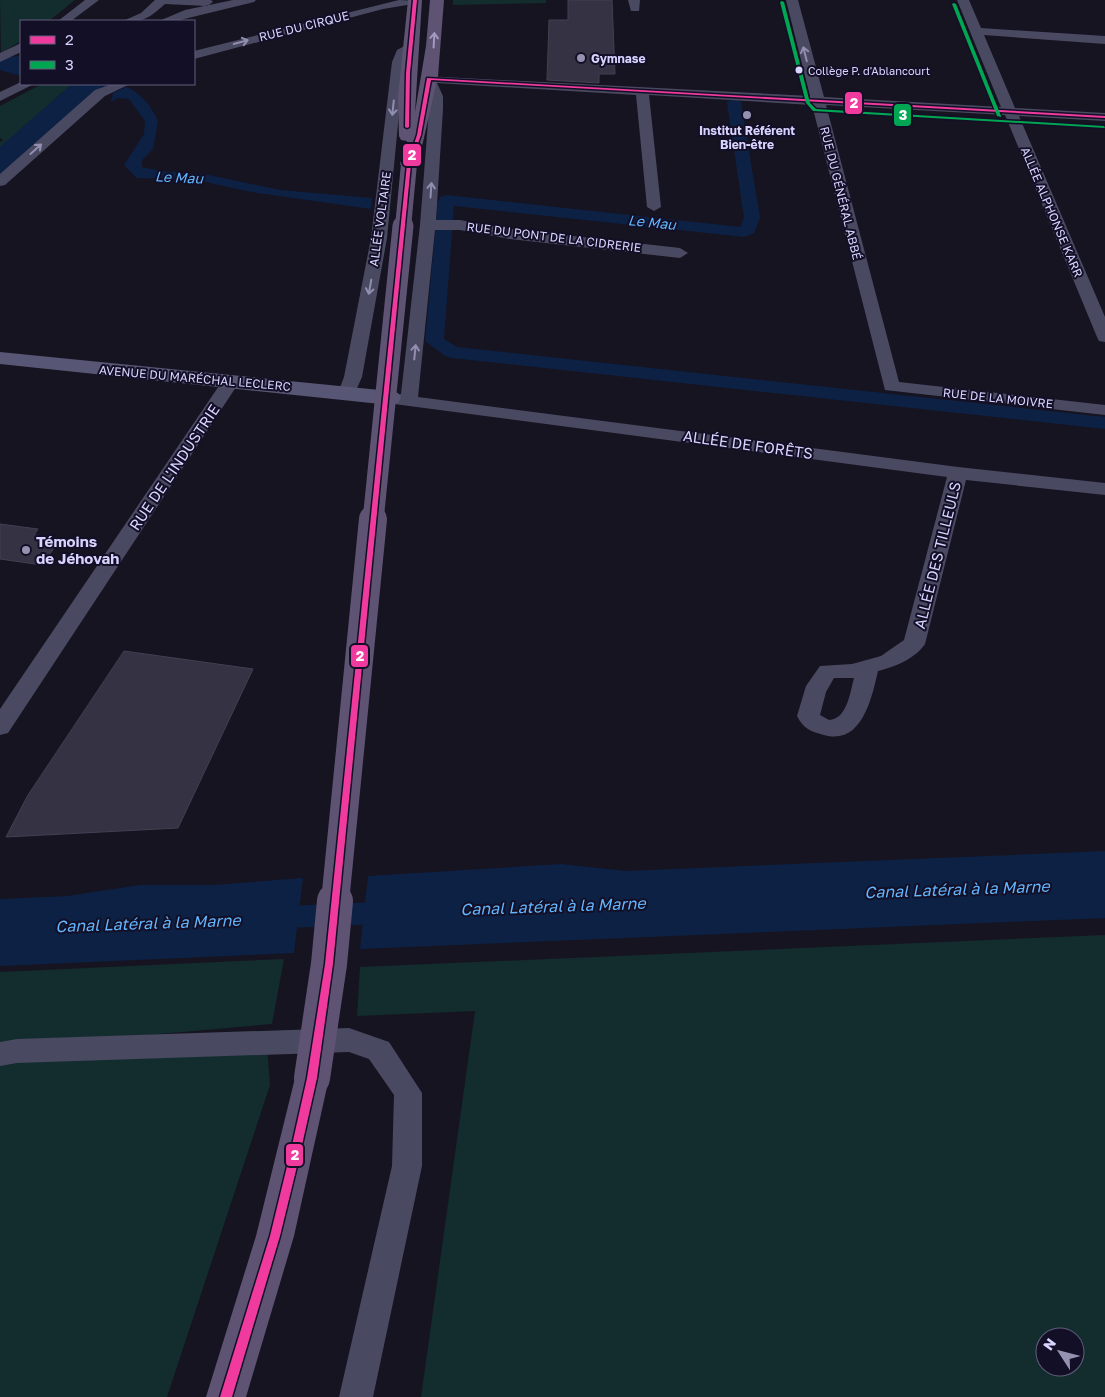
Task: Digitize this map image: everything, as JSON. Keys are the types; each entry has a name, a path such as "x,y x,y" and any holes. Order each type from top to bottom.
{"main road":[{"name":"ALLÉE VOLTAIRE","path":"409,164 406,97 415,0"},
{"name":"ALLÉE VOLTAIRE","path":"409,164 419,135 429,79 434,45 437,0"},
{"path":"226,1397 275,1236 312,1078 329,964 409,164"},
{"name":"AVENUE DU MARÉCHAL LECLERC","path":"0,358 170,377 231,381 399,399"}],"street":[{"path":"65,20 93,0"},
{"path":"132,20 145,16 162,0 236,3"},
{"path":"168,20 189,13 250,0"},
{"name":"RUE DU CIRQUE","path":"195,56 383,6 415,0"},
{"name":"RUE DU GÉNÉRAL ABBÉ","path":"792,0 891,386"},
{"name":"ALLÉE ALPHONSE KARR","path":"963,0 1008,112 1100,312 1105,337"},
{"path":"976,31 1105,40"},
{"name":"ALLÉE VOLTAIRE","path":"347,393 353,376 379,238 398,62 401,53 410,48"},
{"path":"0,58 20,49"},
{"path":"429,79 1105,117"},
{"name":"ALLÉE VOLTAIRE","path":"399,399 432,226 436,96 429,79"},
{"path":"0,97 25,85"},
{"path":"0,182 100,93 120,85"},
{"path":"642,91 654,207"},
{"name":"RUE DU PONT DE LA CIDRERIE","path":"432,226 460,225 510,234 680,253"},
{"name":"RUE DE L'INDUSTRIE","path":"0,727 231,381"},
{"name":"RUE DE LA MOIVRE","path":"891,386 1105,410"},
{"name":"ALLÉE DE FORÊTS","path":"399,399 958,473 1105,489"},
{"name":"ALLÉE DES TILLEULS","path":"868,667 889,661 914,644 958,473"},
{"path":"0,1054 18,1051 349,1040 379,1050 408,1092 407,1166 356,1397"}],"green space":[{"path":"0,0 75,0 50,20 20,20 20,42 1,53"},
{"path":"453,0 546,0 546,3 453,5"},
{"path":"40,85 71,85 0,148 0,142 3,140 0,138 0,106"},
{"path":"1105,935 1105,1397 421,1397 475,1011 357,1016 360,967"},
{"path":"284,959 272,1024 0,1048 0,972"},
{"path":"267,1046 270,1085 167,1397 0,1397 0,1061"}],"water":[{"path":"20,56 20,76 0,70 0,61 8,57"},
{"path":"71,85 111,85 102,88 0,175 0,147"},
{"path":"126,87 136,92 145,101 158,121 153,149 142,160 142,167 161,171 209,175 280,190 372,198 371,209 251,192 192,179 137,178 124,165 144,134 145,121 129,99 118,98 111,102 113,93"},
{"path":"1105,851 1105,918 360,949 368,876 561,864 626,871"},
{"path":"303,878 294,953 0,966 0,899 67,896 140,885 214,885"}],"building":[{"name":"Gymnase","path":"568,0 612,0 615,74 599,74 599,83 547,80 549,20 568,20"},
{"name":"Témoins de Jéhovah","path":"0,524 38,529 34,535 44,536 42,539 59,541 42,565 0,559"},
{"path":"124,651 253,669 178,828 6,837 28,795"}],"waterway":[{"name":"Le Mau","path":"446,208 446,200 744,232 748,229 752,218 734,102"},
{"name":"Le Mau","path":"435,207 446,208"},
{"path":"446,208 434,341 452,352 1105,423"},
{"name":"Canal Latéral à la Marne","path":"266,918 398,912"}],"transit line":[{"name":"2","path":"407,127 408,73 415,0"},
{"name":"3","path":"782,2 808,103 815,110 1104,127"},
{"name":"3","path":"954,4 999,116"},
{"name":"2","path":"226,1397 275,1236 312,1078 329,964 409,164 419,135 429,79 1105,117"}],"place":[{"name":"Gymnase","path":"581,58"},
{"name":"Collège P. d'Ablancourt","path":"799,70"},
{"name":"Institut Référent Bien-être","path":"747,115"},
{"name":"Témoins de Jéhovah","path":"26,550"}]}
